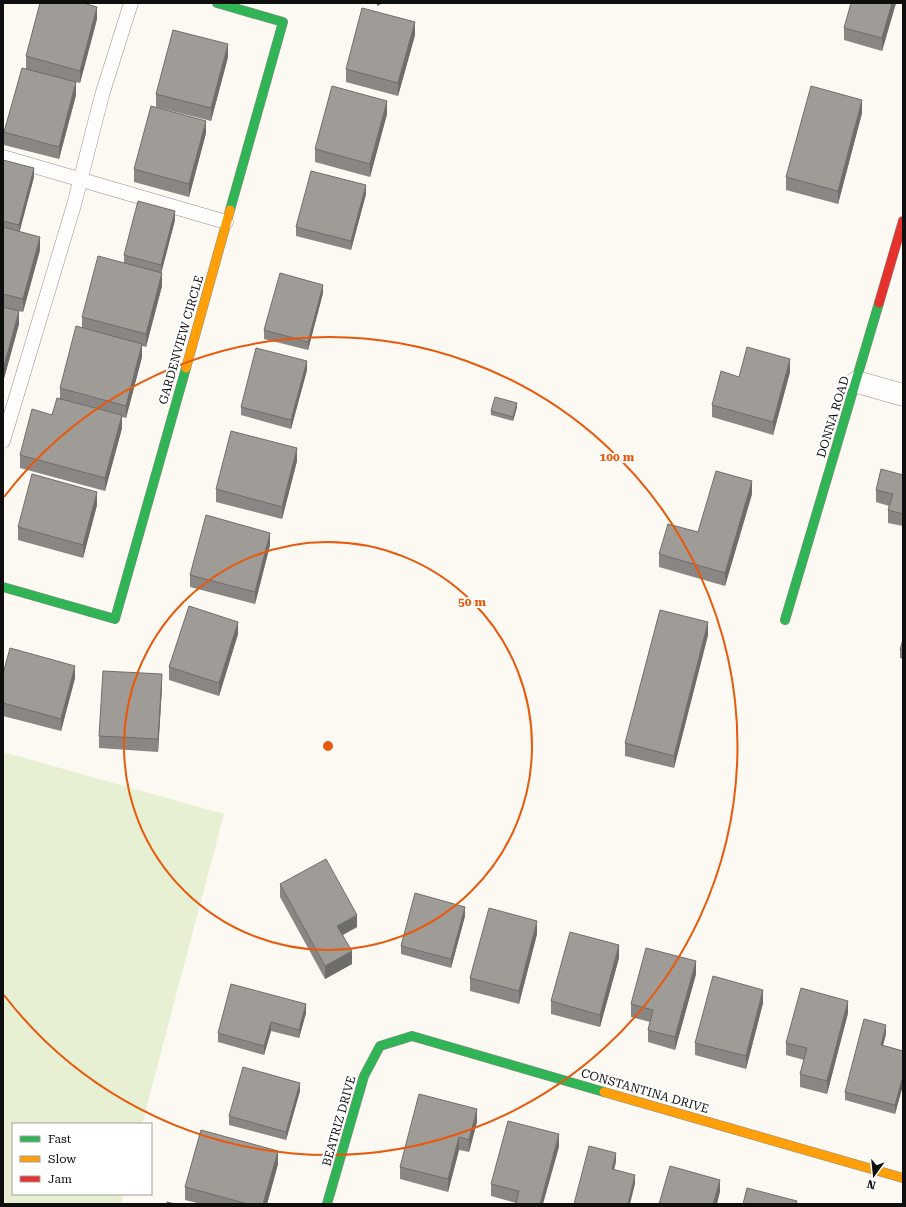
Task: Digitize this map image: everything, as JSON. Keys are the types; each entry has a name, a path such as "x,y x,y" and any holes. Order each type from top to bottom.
{"street":[{"name":"GARDENVIEW CIRCLE","path":"3,587 115,619 283,22 217,3"},
{"name":"DONNA ROAD","path":"785,620 857,382 903,221"},
{"path":"857,382 903,395"},
{"name":"CONSTANTINA DRIVE","path":"380,1046 412,1036 903,1178"},
{"name":"BEATRIZ DRIVE","path":"327,1204 364,1076 380,1046"}],"lane":[{"path":"3,441 72,213 102,95 131,3"},
{"path":"3,157 226,222"}],"green space":[{"path":"3,752 224,814 142,1123 12,1123 12,1195 124,1195 121,1204 3,1204"}],"building":[{"path":"40,3 83,3 97,7 80,71 26,56"},
{"path":"851,3 892,3 882,38 844,28"},
{"path":"362,8 415,22 398,83 346,69"},
{"path":"173,30 228,44 211,108 156,94"},
{"path":"22,68 76,82 59,147 4,132"},
{"path":"332,86 387,101 370,164 315,149"},
{"path":"811,86 862,100 838,191 786,177"},
{"path":"151,106 206,121 189,184 134,169"},
{"path":"3,160 34,168 19,225 3,221"},
{"path":"311,171 366,185 351,241 296,227"},
{"path":"138,201 175,211 161,265 124,255"},
{"path":"3,227 40,237 23,299 3,294"},
{"path":"98,256 162,273 146,334 82,317"},
{"path":"280,273 323,285 308,342 264,330"},
{"path":"3,307 19,311 3,370"},
{"path":"76,326 142,344 126,406 60,388"},
{"path":"747,347 790,359 773,422 712,405 721,371 739,377"},
{"path":"256,348 307,361 291,420 241,407"},
{"path":"495,397 517,403 513,417 491,411"},
{"path":"57,398 122,415 105,478 20,455 32,409 52,415"},
{"path":"231,431 297,448 282,507 216,489"},
{"path":"881,469 903,475 903,514 888,510 893,494 876,490"},
{"path":"716,471 752,481 725,573 659,554 668,524 698,532"},
{"path":"32,474 97,492 83,545 18,527"},
{"path":"206,515 270,533 255,592 190,575"},
{"path":"189,606 238,622 219,683 169,667"},
{"path":"660,610 708,622 674,756 625,743"},
{"path":"903,639 903,650 900,650"},
{"path":"10,648 75,666 61,719 3,703 3,674"},
{"path":"103,671 162,674 158,739 99,736"},
{"path":"326,859 357,915 337,926 352,951 325,966 280,884"},
{"path":"415,893 465,907 451,959 401,946"},
{"path":"489,908 537,921 519,991 470,978"},
{"path":"570,932 619,945 600,1015 551,1001"},
{"path":"646,948 696,961 675,1037 648,1030 653,1010 631,1004"},
{"path":"713,976 763,990 746,1056 695,1043"},
{"path":"231,984 306,1004 299,1030 271,1022 264,1046 218,1033"},
{"path":"801,988 848,1001 827,1081 800,1074 807,1048 786,1043"},
{"path":"864,1019 886,1025 881,1045 903,1051 903,1076 895,1105 845,1092"},
{"path":"243,1067 300,1083 286,1132 229,1116"},
{"path":"419,1094 477,1109 469,1140 459,1137 448,1179 400,1167"},
{"path":"508,1121 559,1134 540,1204 516,1204 519,1191 491,1184"},
{"path":"201,1130 278,1151 263,1204 248,1204 185,1187"},
{"path":"589,1146 616,1153 612,1169 635,1175 628,1204 574,1204"},
{"path":"670,1166 720,1180 713,1204 659,1204"},
{"path":"747,1188 797,1201 796,1204 743,1204"}],"traffic: fast":[{"path":"217,3 283,22 230,210"},
{"path":"785,620 879,303"},
{"path":"3,587 115,619 186,368"},
{"path":"327,1204 364,1076 380,1046 412,1036 604,1092"}],"traffic: slow":[{"path":"186,368 230,210"},
{"path":"604,1092 903,1178"}],"traffic: jam":[{"path":"879,303 903,221"}]}
